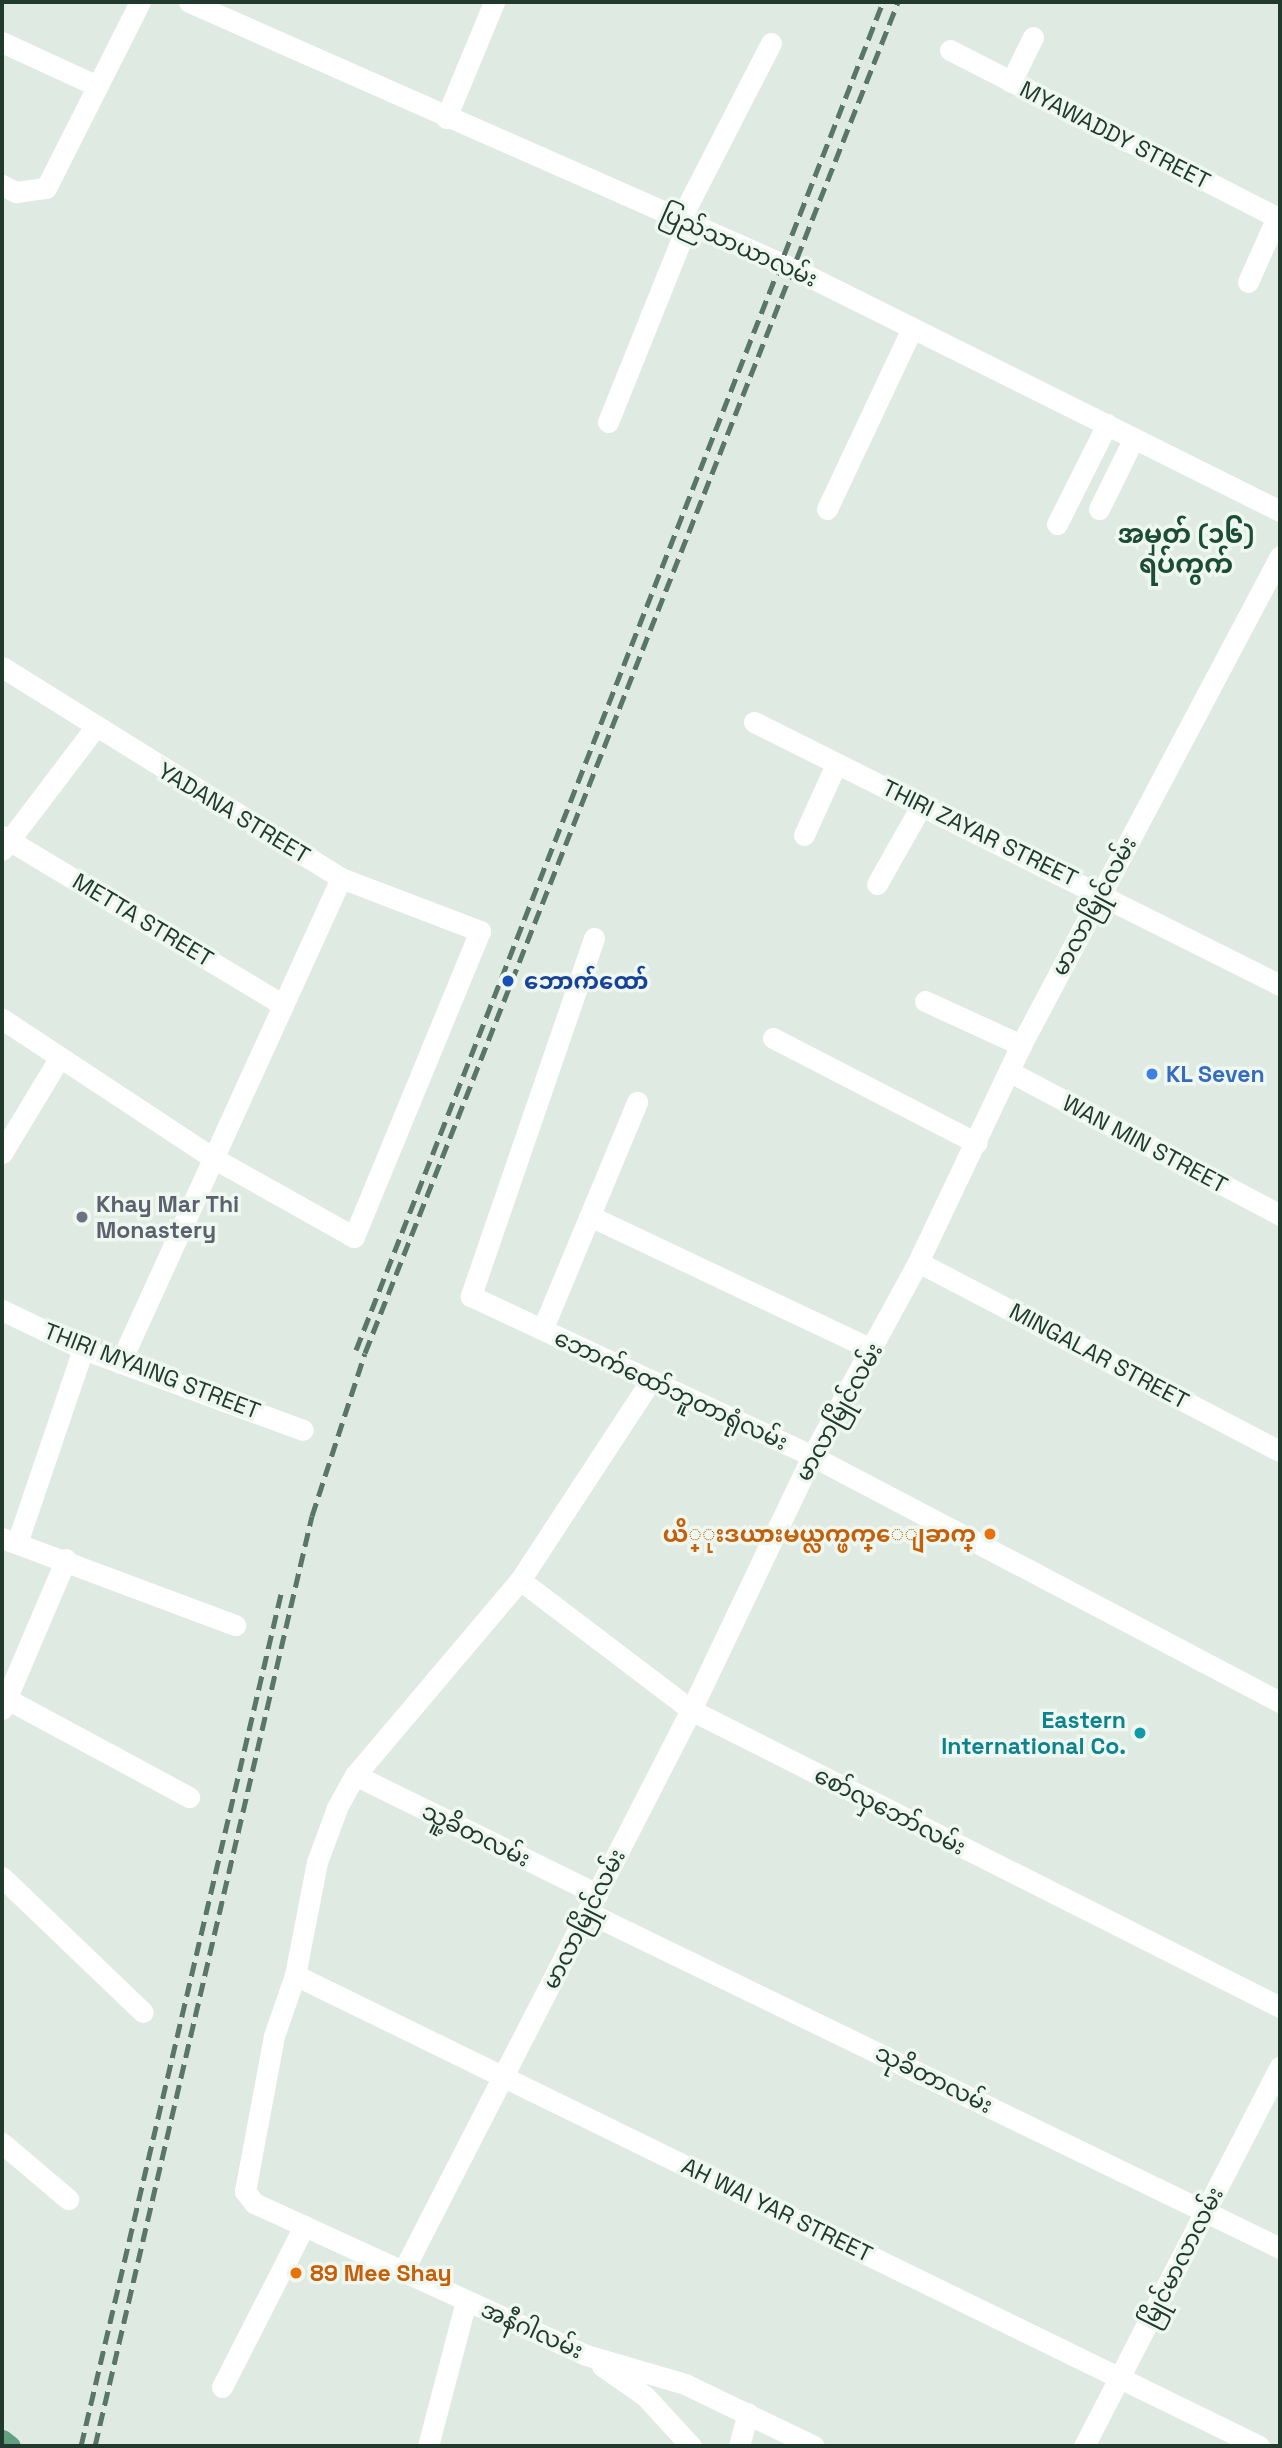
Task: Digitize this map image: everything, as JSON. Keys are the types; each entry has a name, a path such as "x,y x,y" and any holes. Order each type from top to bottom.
{"main road":[{"path":"2,2440 10,2446"}],"street":[{"path":"2,185 16,192 46,188 95,85 140,2"},
{"name":"ပြည်သာယာလမ်း","path":"189,2 446,118 684,221 912,328 1280,510"},
{"path":"446,118 494,2"},
{"path":"1011,82 1033,37"},
{"path":"2,42 95,85"},
{"path":"608,422 684,221 771,43"},
{"name":"MYAWADDY STREET","path":"950,50 1278,218"},
{"path":"1248,282 1278,218"},
{"path":"827,509 912,328"},
{"path":"1057,524 1107,424"},
{"path":"1099,509 1134,438"},
{"name":"မာလာမြိုင်လမ်း","path":"403,2271 691,1710 812,1456 873,1350 918,1262 1021,1045 1280,556"},
{"name":"YADANA STREET","path":"2,667 94,729 341,878 480,932 354,1237 213,1158"},
{"name":"THIRI ZAYAR STREET","path":"754,722 1101,891 1280,985"},
{"path":"4,842 94,729"},
{"path":"804,835 836,764"},
{"path":"877,884 922,804"},
{"name":"METTA STREET","path":"4,842 283,1005"},
{"path":"120,1363 341,878"},
{"name":"ဘောက်ထော်ဘူတာရုံလမ်း","path":"594,938 472,1289 476,1301 542,1328 812,1456 1277,1693"},
{"path":"925,1001 1021,1045"},
{"path":"2,1019 213,1158"},
{"path":"773,1038 976,1143"},
{"path":"2,1153 60,1056"},
{"name":"WAN MIN STREET","path":"1010,1072 1280,1215"},
{"path":"542,1328 637,1102"},
{"path":"590,1216 873,1350"},
{"name":"MINGALAR STREET","path":"918,1262 1280,1451"},
{"name":"THIRI MYAING STREET","path":"2,1310 83,1349 303,1430"},
{"path":"83,1349 9,1541 66,1559 235,1625"},
{"path":"295,1975 317,1862 355,1776 520,1580 651,1380"},
{"path":"66,1559 4,1704 189,1797"},
{"name":"စော်လှဘော်လမ်း","path":"520,1580 691,1710 1280,2007"},
{"name":"သူ့ခိတလမ်း","path":"355,1776 592,1903"},
{"path":"2,1877 142,2012"},
{"name":"သုခိတာလမ်း","path":"592,1903 1280,2248"},
{"name":"AH WAI YAR STREET","path":"295,1975 1259,2446"},
{"name":"အနီဂါလမ်း","path":"295,1975 274,2036 245,2179 254,2203 586,2356 685,2384 814,2446"},
{"name":"မြိုင်မာလာလမ်း","path":"1084,2446 1280,2067"},
{"path":"2,2143 68,2199"},
{"path":"222,2387 304,2226"},
{"path":"428,2446 466,2301"},
{"path":"586,2356 645,2396 691,2446"},
{"path":"739,2446 748,2413"}],"railway":[{"path":"356,1350 883,2"},
{"path":"95,2446 312,1516 365,1353 898,2"},
{"path":"81,2446 281,1594"}],"place":[{"name":"ဘောက်ထော်","path":"508,981"},
{"name":"KL Seven","path":"1152,1074"},
{"name":"Khay Mar Thi Monastery","path":"82,1217"},
{"name":"ယိ္ုးဒယားမယ္လက္ဖက္ေျခာက္","path":"990,1534"},
{"name":"Eastern International Co.","path":"1140,1733"},
{"name":"89 Mee Shay","path":"296,2273"}],"district":[{"name":"အမှတ် (၁၆) ရပ်ကွက်","path":"1186,550"}]}
